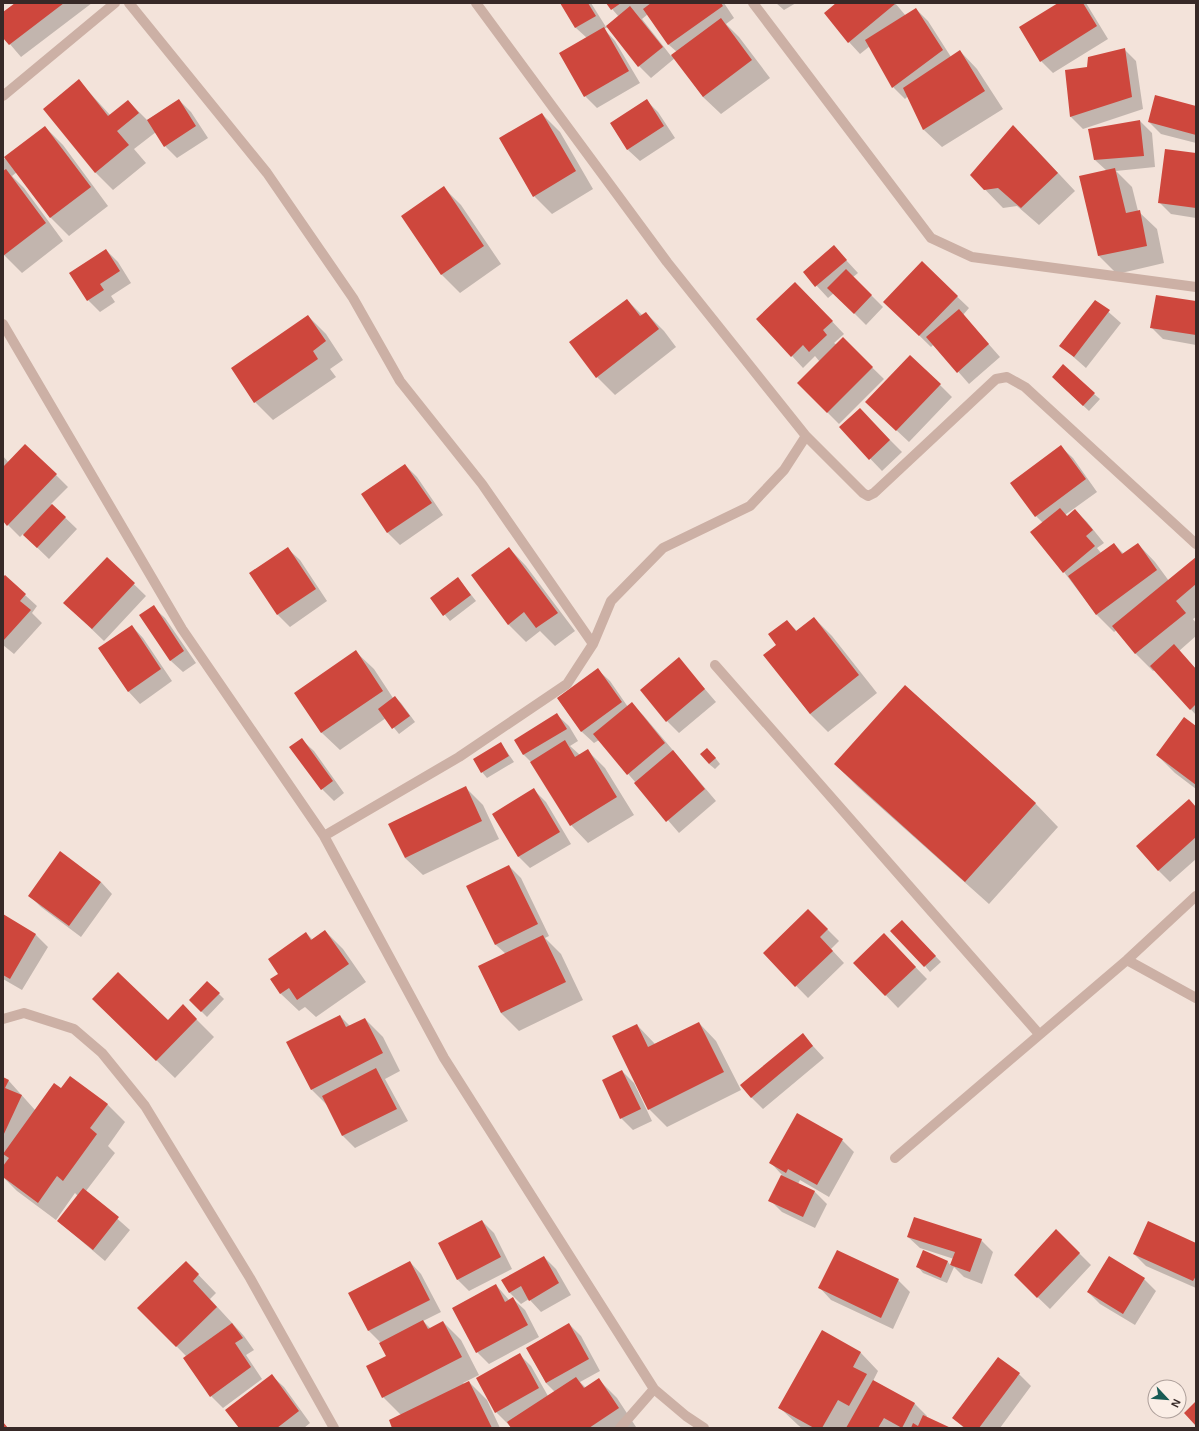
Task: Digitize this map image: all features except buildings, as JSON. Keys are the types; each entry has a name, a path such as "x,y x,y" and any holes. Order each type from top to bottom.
{"street":[{"path":"3,96 115,3"},
{"path":"129,3 267,172 353,298 400,381 482,484 593,644"},
{"path":"476,3 667,262 806,436 868,496 874,493 996,379 1007,377 1025,387 1196,544"},
{"path":"753,3 931,238 972,257 1196,287"},
{"path":"3,324 182,629 324,836 444,1058 654,1388 686,1416 704,1428"},
{"path":"324,836 459,757 567,684 593,644 611,601 663,548 750,506 784,470 806,436"},
{"path":"715,665 1040,1034"},
{"path":"895,1158 1127,960 1196,896"},
{"path":"1127,960 1196,998"},
{"path":"3,1019 24,1013 74,1029 102,1053 145,1106 250,1278 334,1428"},
{"path":"620,1428 654,1388"}]}
